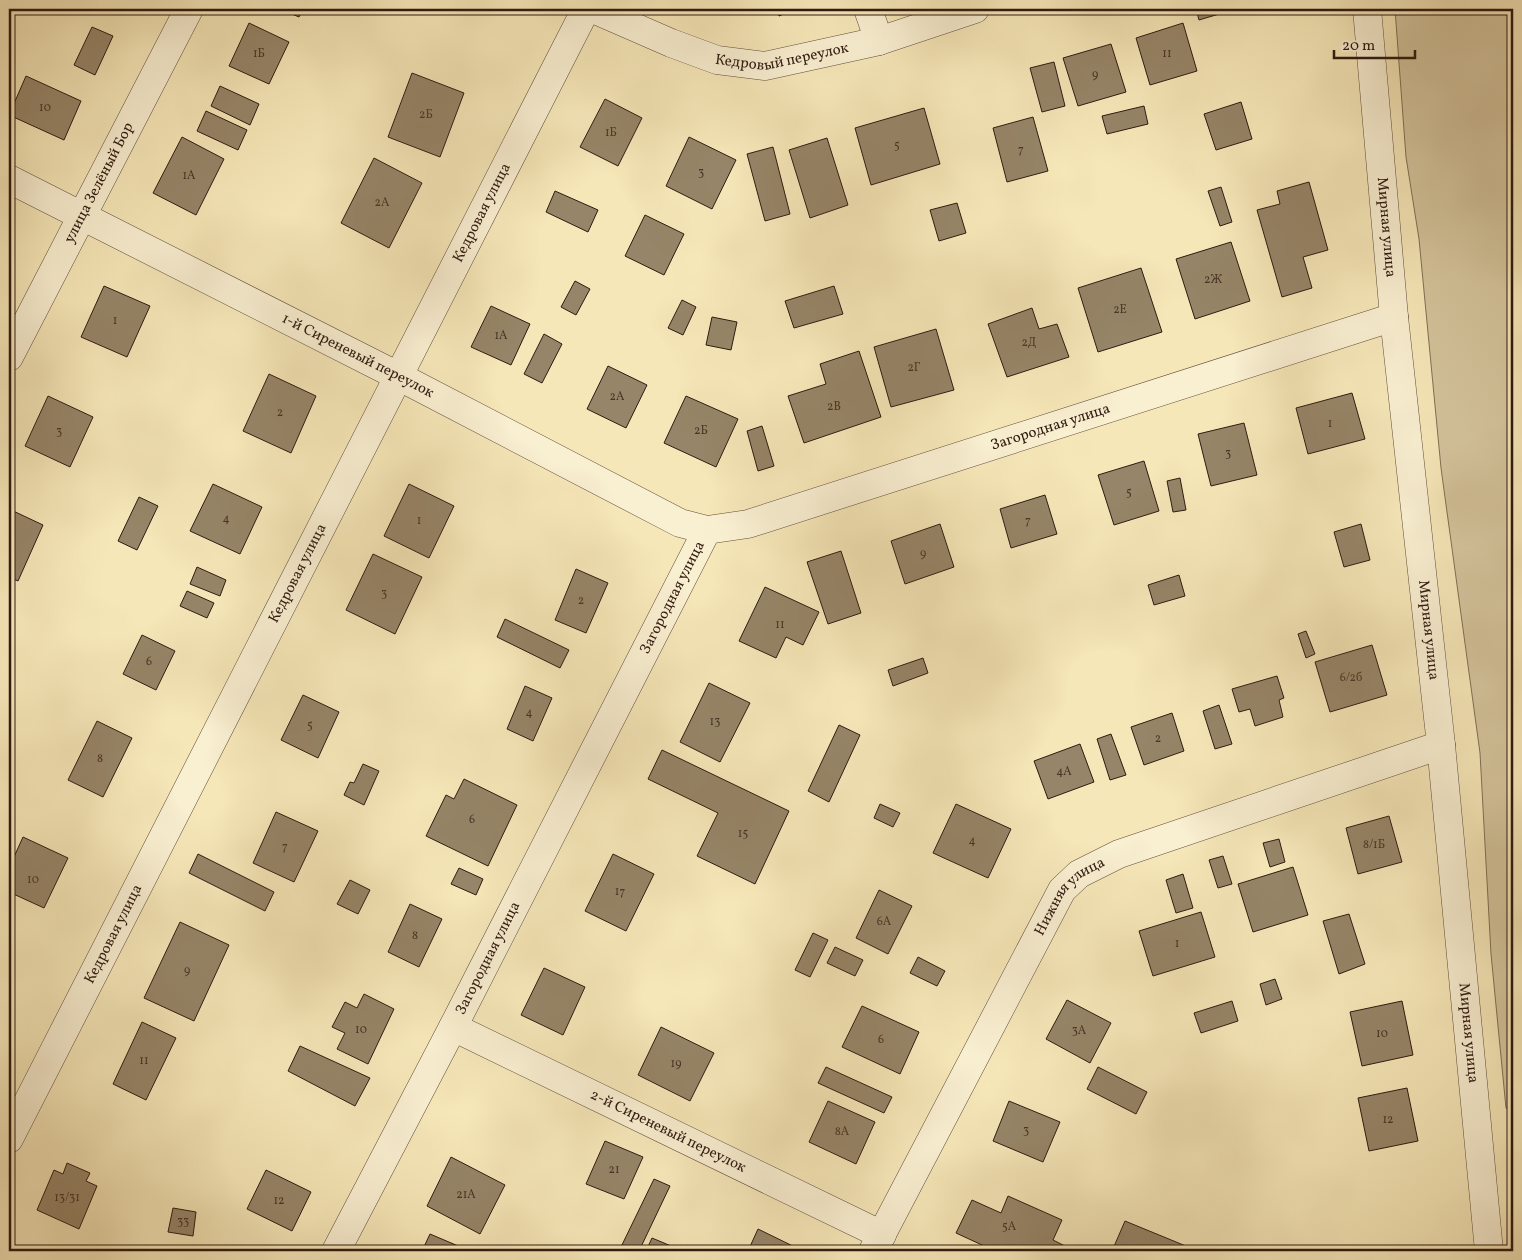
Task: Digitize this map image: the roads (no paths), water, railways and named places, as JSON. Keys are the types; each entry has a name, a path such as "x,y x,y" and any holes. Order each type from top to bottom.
{"street":[{"name":"улица Зелёный Бор","path":"9,357 189,9"},
{"name":"Кедровая улица","path":"9,1139 586,9"},
{"name":"Кедровый переулок","path":"593,9 671,43 717,60 765,66 880,41 975,9"},
{"path":"868,9 880,41"},
{"name":"Мирная улица","path":"1367,9 1394,317 1441,745 1489,1251"},
{"name":"1-й Сиреневый переулок","path":"9,179 82,218 398,376 680,523 707,530"},
{"name":"Загородная улица","path":"336,1251 453,1027 707,530 748,524 1394,317"},
{"name":"Нижняя улица","path":"877,1243 1062,890 1079,874 1119,854 1441,745"},
{"name":"2-й Сиреневый переулок","path":"453,1027 877,1243"}]}
